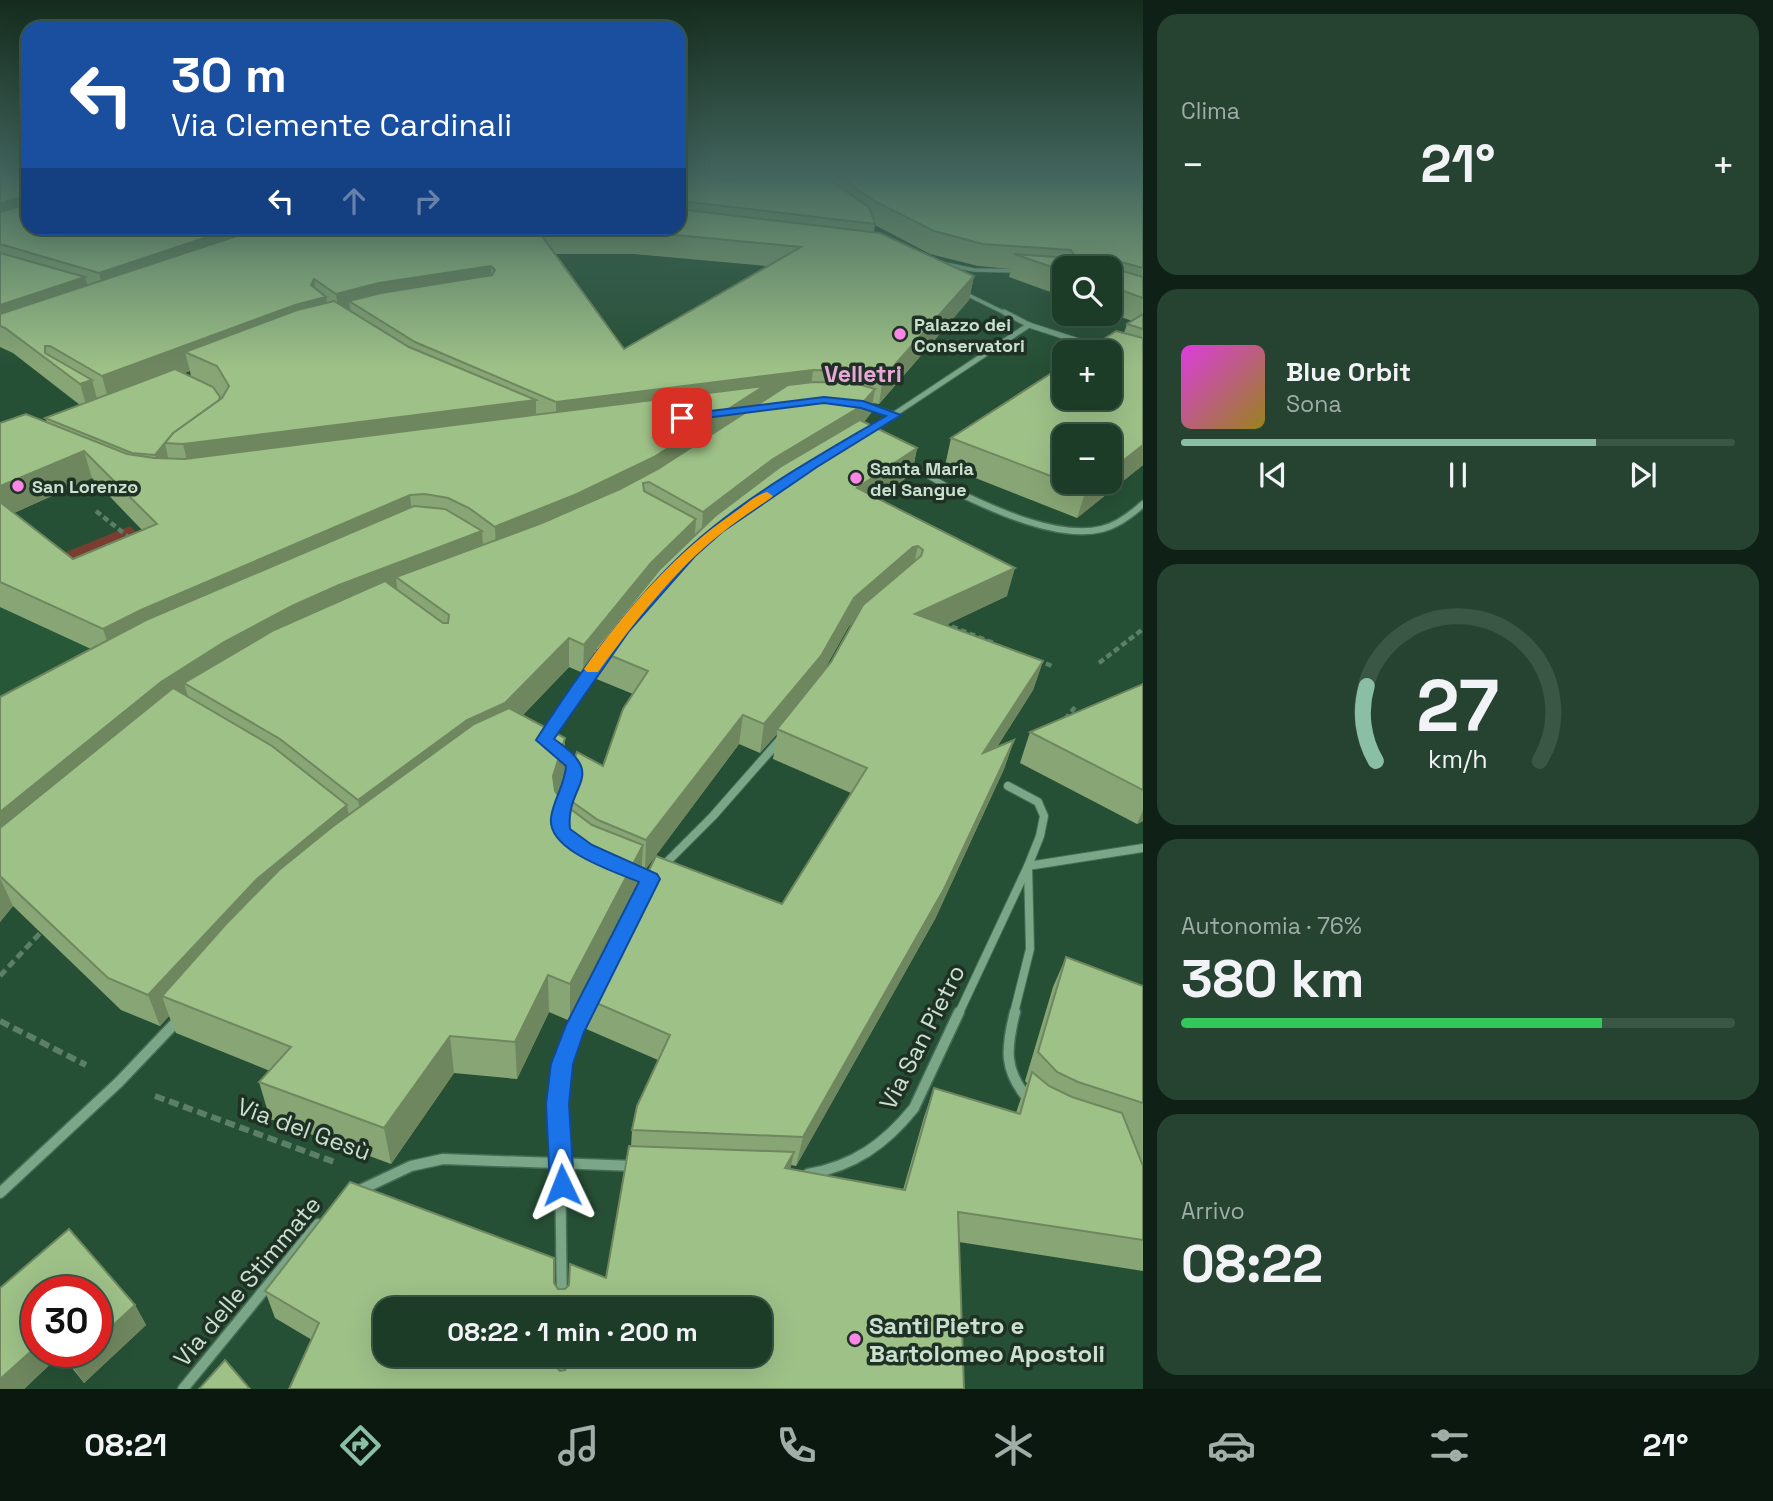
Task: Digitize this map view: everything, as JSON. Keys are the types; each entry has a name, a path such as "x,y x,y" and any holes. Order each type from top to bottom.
{"street":[{"path":"941,263 974,270 1028,271"},
{"path":"959,291 1029,325 1075,340"},
{"path":"865,433 1029,325"},
{"path":"852,402 895,415"},
{"path":"904,462 954,491 1014,515 1058,528 1081,531 1108,528 1122,521 1143,504"},
{"path":"545,740 604,653"},
{"path":"534,737 545,740 569,757 574,766 574,778 560,818"},
{"path":"659,870 722,807 782,738"},
{"name":"Via San Pietro","path":"796,1175 825,1172 865,1157 901,1125 924,1088 1028,866 1046,817 1035,799 1008,786"},
{"path":"1034,1104 1018,1090 1009,1073 1006,1055 1030,953 1032,907 1028,866 1143,848"},
{"path":"562,1297 562,1161 558,1104 562,1064 573,1032 591,996"},
{"path":"0,1193 118,1082 186,1012"},
{"name":"Via del Gesù","path":"379,1179 411,1166 443,1159 562,1161"},
{"path":"562,1161 644,1167"},
{"name":"Via delle Stimmate","path":"344,1200 379,1179"},
{"name":"Via delle Stimmate","path":"183,1389 326,1216"},
{"path":"561,1389 562,1367"}],"path":[{"path":"96,511 136,544"},
{"path":"937,620 1001,646"},
{"path":"1099,663 1143,629"},
{"path":"1026,656 1052,666"},
{"path":"1059,726 1076,706"},
{"path":"0,976 46,926"},
{"name":"Via del Gesù","path":"0,1021 118,1082 379,1179"}],"shaded area":[{"path":"130,526 155,551 75,583 47,560"},
{"path":"0,536 135,633 0,708"}],"building":[{"path":"0,240 199,240 99,273 0,244"},
{"path":"225,240 545,240 624,349 801,247 726,240 895,240 974,276 883,378 857,371 813,370 556,402 415,342 349,301 381,293 492,275 495,270 491,266 379,283 336,294 314,279 311,285 326,297 295,305 102,376 50,346 45,346 45,353 92,380 80,384 0,326 0,314"},
{"path":"967,240 1143,240 1143,268 1122,262 1122,256 1073,256 1071,250 983,244"},
{"path":"0,253 85,277 0,305"},
{"path":"1014,254 1052,257 1052,267"},
{"path":"1122,271 1143,277 1143,298 1122,290"},
{"path":"334,301 409,347 536,400 183,444 165,443 173,433 222,398 229,386 217,366 185,352 297,310"},
{"path":"1143,314 1143,329 1127,324"},
{"path":"1116,331 1143,338 1143,445 1122,462 1122,424 1052,424 1052,476 951,438 1052,373 1052,410 1122,410 1122,340 1102,340"},
{"path":"175,369 213,387 220,397 173,433 155,455 132,453 45,418"},
{"path":"814,382 855,383 875,389 858,408 773,459 703,512 649,482 643,483 644,491 696,519 651,563 584,645 569,638 505,703 467,720 358,800 280,739 184,683 274,630 385,581 443,623 448,623 449,615 396,577 542,523 620,489 658,469 788,385"},
{"path":"764,386 654,457 577,494 495,527 469,508 448,498 425,494 410,495 141,610 103,629 0,582 0,502 73,559 157,524 84,451 0,486 0,423 26,414 127,454 185,459"},
{"path":"860,420 917,448 857,488 1015,568 915,614 1043,661 983,753 1014,740 944,889 803,1137 632,1130 637,1106 670,1035 585,998 656,856 782,904 867,768 777,729 831,662 863,605 921,556 923,550 918,546 913,547 854,598 821,656 764,724 743,715 646,840 598,820 574,803 568,794 567,780 577,752 603,766 623,709 648,671 595,649 659,570 715,516 780,467"},
{"path":"414,506 445,509 482,531 339,585 224,642 161,682 0,812 0,697 146,620"},
{"path":"1143,684 1143,790 1030,732"},
{"path":"173,688 272,746 347,805 257,879 148,995 108,978 0,876 0,828"},
{"path":"509,708 565,738 553,776 555,791 564,804 592,825 643,845 570,984 548,975 515,1042 450,1036 384,1128 259,1082 291,1047 162,996 279,870 332,827 474,724"},
{"path":"1066,957 1143,986 1143,1103 1078,1082 1057,1072 1038,1052"},
{"path":"1032,1072 1049,1086 1072,1097 1122,1113 1143,1166 1143,1240 958,1212 964,1389 289,1389 319,1323 265,1291 350,1182 554,1258 554,1283 558,1289 565,1289 569,1285 570,1264 606,1278 629,1146 794,1152 785,1168 905,1190 934,1088 1020,1114"},
{"path":"69,1229 110,1276 21,1276 21,1360 0,1379 0,1288"},
{"path":"112,1279 135,1305 112,1326"},
{"path":"225,1360 250,1389 199,1389"}],"slow traffic":[{"path":"592,669 661,583 690,553 718,529 767,496"}],"place":[{"name":"Palazzo dei Conservatori","path":"900,334"},
{"name":"Santa Maria del Sangue","path":"856,478"},
{"name":"San Lorenzo","path":"18,486"},
{"name":"Santi Pietro e Bartolomeo Apostoli","path":"855,1339"}],"district":[{"name":"Velletri","path":"863,374"}],"route":[{"path":"562,1185 558,1104 562,1064 573,1032 650,879 585,850 569,841 561,831 560,818 574,778 574,766 569,757 545,740 623,628 690,553 718,529 812,464 895,415 863,405 824,400 682,418"}]}
